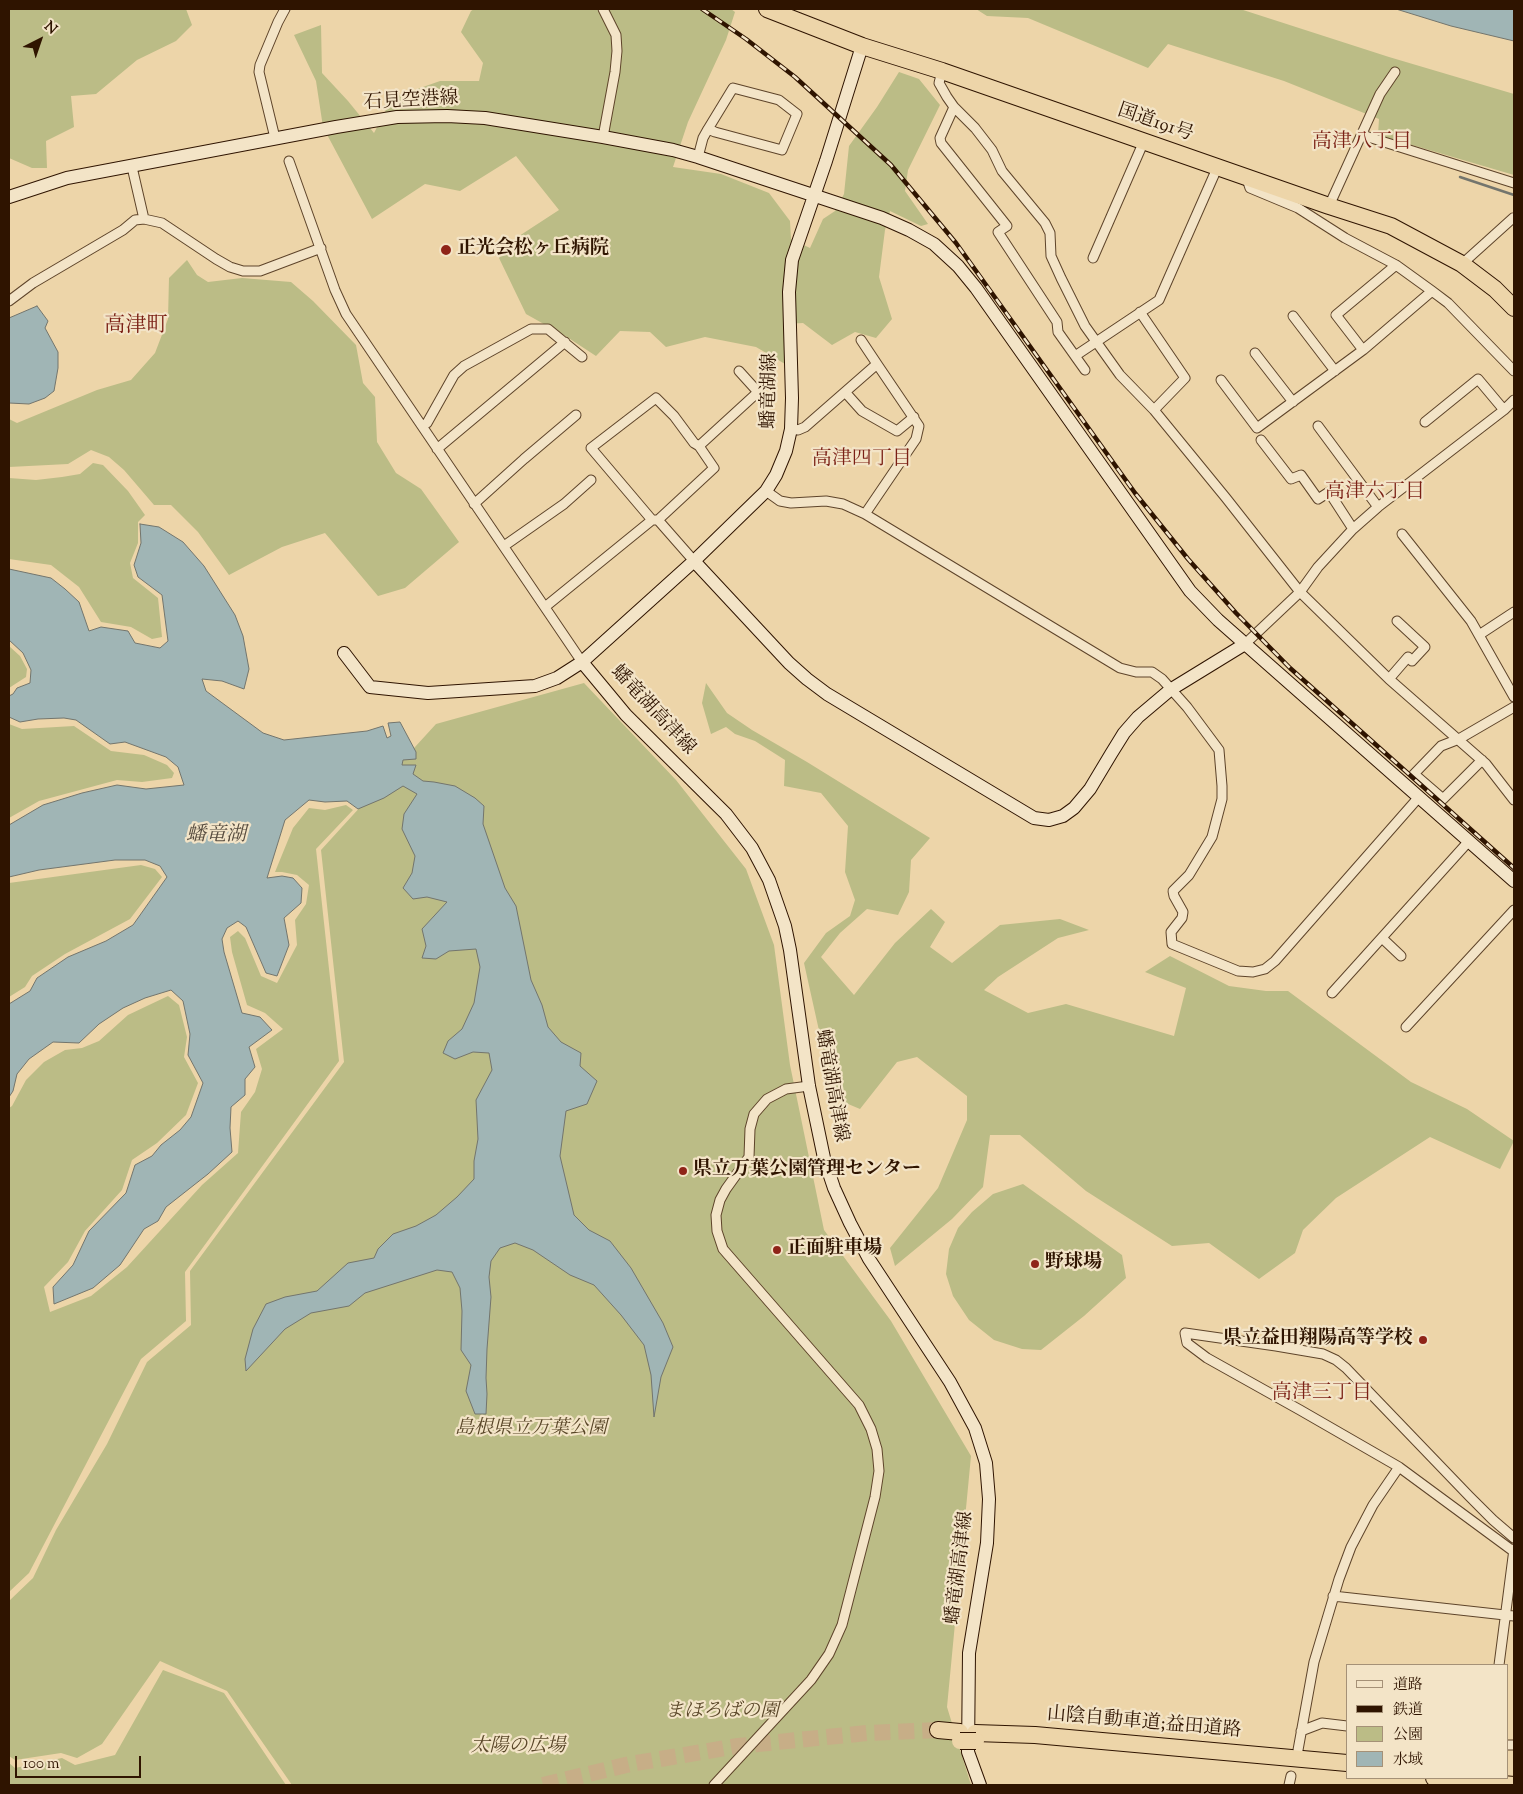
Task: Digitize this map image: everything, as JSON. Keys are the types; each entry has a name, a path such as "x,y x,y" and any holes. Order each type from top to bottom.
{"highway":[{"name":"国道191号","path":"768,9 862,46 942,71 1391,226 1462,264 1494,289 1514,308"},
{"name":"山陰自動車道;益田道路","path":"939,1735 1035,1741 1346,1769"},
{"name":"山陰自動車道;益田道路","path":"968,1736 1035,1735 1346,1762"},
{"path":"1445,1779 1514,1785"}],"main road":[{"name":"蟠竜湖線","path":"344,653 370,687 428,693 535,686 557,678 582,662 694,561 766,491 776,475 786,451 791,429 792,398 788,292 792,260 862,46"},
{"name":"石見空港線","path":"9,197 68,178 275,138 397,117 447,116 485,118 603,136 698,157 882,218 909,230 934,244 958,266 1190,591 1218,620 1514,881"},
{"path":"694,561 789,663 807,679 827,694 1034,818 1050,820 1063,816 1074,808 1090,789 1124,734 1151,704 1170,690 1245,644"},
{"name":"蟠竜湖高津線","path":"582,662 626,715 726,814 752,848 769,880 790,950 809,1086 824,1158 834,1188 869,1259 950,1382 975,1428 986,1463 989,1499 987,1543 969,1653 968,1752 980,1785"}],"street":[{"path":"275,138 259,72 275,28 285,9"},
{"path":"602,9 616,35 617,51 616,72 603,136"},
{"path":"942,71 939,82 947,98 975,128 992,150 1002,170 1045,223 1050,233 1051,256 1057,271 1085,326 1120,375 1154,410 1300,592 1389,679 1482,760 1514,800"},
{"path":"1329,206 1380,94 1395,72"},
{"path":"698,157 703,138 708,129 732,88 779,100 797,114 782,150 708,129"},
{"path":"954,107 940,138 941,143 1006,226 998,232 1057,322 1058,332 1085,370 1075,356 1096,342 1140,312 1159,300 1218,166"},
{"path":"1362,135 1514,183"},
{"path":"1093,258 1144,141"},
{"path":"289,161 335,290 346,314 582,662"},
{"path":"132,167 144,218"},
{"path":"1246,176 1250,188 1298,208 1353,242 1396,265 1432,291 1448,303 1514,371"},
{"path":"9,301 33,284 123,230 135,220 144,218 162,223 216,259 230,267 243,271 260,271 321,248"},
{"path":"1462,264 1514,219"},
{"path":"1363,350 1336,315 1396,265"},
{"path":"1222,380 1257,428 1363,350 1432,291"},
{"path":"1140,312 1185,378 1154,410"},
{"path":"1293,316 1335,371"},
{"path":"422,426 427,423 454,375 464,366 531,329 548,328 582,357"},
{"path":"862,340 919,426 916,439 865,514"},
{"path":"437,449 566,342"},
{"path":"1255,353 1293,402"},
{"path":"791,429 798,430 805,427 878,364"},
{"path":"699,446 758,392 739,371"},
{"path":"1425,422 1478,379 1504,410"},
{"path":"845,392 862,411 897,431 914,417"},
{"path":"545,608 655,520 714,468 699,446 694,443 674,416 656,398 591,448 655,520 694,561"},
{"path":"1245,644 1300,592 1318,567 1353,529 1378,507 1504,410 1514,400"},
{"path":"474,504 576,415"},
{"path":"1318,426 1378,507"},
{"path":"1261,440 1290,479 1301,475 1318,499 1329,492 1353,529"},
{"path":"504,546 564,504 590,480"},
{"path":"766,491 780,501 791,503 826,501 843,504 865,514 1120,668 1136,672 1152,672 1162,679 1187,707 1219,750 1222,786 1220,806 1212,837 1189,875 1173,891 1183,912 1182,918 1171,932 1172,944 1238,971 1253,972 1265,969 1275,961 1419,797"},
{"path":"1402,534 1471,621 1514,697"},
{"path":"1479,635 1514,612"},
{"path":"1389,679 1408,658 1412,661 1425,647 1397,621"},
{"path":"1482,760 1443,799 1414,774 1440,746 1458,739 1514,707"},
{"path":"1332,993 1470,841"},
{"path":"1406,1027 1514,910"},
{"path":"1382,938 1401,956"},
{"path":"714,1785 811,1680 829,1654 842,1625 875,1497 879,1471 877,1449 871,1429 859,1405 723,1249 717,1231 716,1215 720,1200 750,1157 750,1129 754,1114 767,1099 786,1089 809,1086"},
{"path":"1499,1664 1510,1616 1514,1550 1399,1468 1207,1358 1187,1342 1185,1333 1338,1356 1346,1368 1475,1502 1514,1538"},
{"path":"1298,1750 1314,1662 1333,1596 1351,1547 1373,1505 1399,1468"},
{"path":"1333,1596 1510,1616"},
{"path":"1302,1732 1322,1723 1346,1726"}],"green space":[{"path":"9,9 186,9 192,25 176,41 137,60 96,94 71,96 74,127 46,141 47,168 32,168 9,158"},
{"path":"474,9 731,9 735,12 726,40 688,122 673,167 721,174 769,193 790,221 791,239 810,248 823,219 835,211 844,194 849,146 899,72 919,79 940,105 908,170 905,191 928,224 921,226 890,211 885,230 879,277 892,319 876,338 855,332 832,345 803,323 784,324 785,364 756,347 705,337 666,347 650,332 620,331 596,356 526,314 499,258 516,238 559,210 516,156 460,191 425,184 372,219 323,127 316,81 294,35 321,25 322,73 374,133 392,98 440,81 479,81 483,63 461,32 471,11"},
{"path":"976,9 1240,9 1389,57 1514,94 1514,175 1378,135 1379,119 1284,81 1168,44 1148,68 1028,18 987,16"},
{"path":"187,260 197,275 208,282 242,278 291,282 313,301 356,345 363,383 375,397 377,442 396,473 421,489 459,542 405,588 378,596 325,533 282,547 229,575 198,532 171,505 154,505 124,470 109,457 91,450 68,464 9,467 9,419 17,423 97,390 131,380 155,353 168,319 169,278"},
{"path":"93,463 103,465 128,491 145,515 138,522 138,543 130,563 133,578 158,598 162,637 152,639 131,627 101,622 79,587 51,565 9,559 9,478 36,480 80,474"},
{"path":"9,646 20,656 27,669 26,677 9,688"},
{"name":"島根県立万葉公園","path":"584,683 676,780 746,869 774,945 790,1065 824,1230 891,1321 971,1456 947,1707 971,1785 292,1785 227,1691 160,1661 102,1744 77,1758 61,1753 15,1760 9,1756 9,1601 33,1578 56,1530 107,1444 147,1362 191,1325 190,1271 344,1062 321,850 436,724"},
{"path":"706,683 727,713 930,838 911,860 909,892 898,915 867,909 840,933 821,957 854,995 895,943 931,909 945,922 930,947 952,963 1000,925 1060,919 1089,930 1058,938 998,977 984,990 1028,1013 1066,1004 1174,1036 1186,988 1145,972 1170,956 1229,986 1266,991 1288,991 1411,1082 1467,1109 1514,1141 1500,1169 1430,1137 1336,1198 1303,1230 1295,1253 1259,1279 1209,1243 1172,1246 1086,1191 1020,1135 990,1135 983,1187 952,1219 895,1266 890,1248 938,1188 967,1120 967,1096 917,1057 897,1062 860,1109 834,1098 804,963 826,933 850,916 855,900 845,872 848,826 821,793 784,786 785,760 755,741 735,734 726,727 711,734 702,703"},
{"path":"9,724 22,729 74,726 111,751 144,755 167,765 174,773 172,778 142,782 117,780 39,801 9,818"},
{"path":"346,805 353,810 316,849 339,1061 185,1272 186,1321 141,1359 29,1573 9,1592 9,1108 12,1106 26,1080 44,1062 65,1050 82,1048 99,1041 128,1015 168,996 179,1005 187,1037 184,1057 198,1083 186,1115 157,1143 132,1160 122,1190 85,1231 68,1262 44,1287 50,1312 91,1296 127,1267 202,1185 238,1153 241,1112 255,1092 262,1069 256,1049 283,1029 265,1013 247,1005 232,952 230,937 238,931 245,938 261,976 277,983 297,945 295,920 306,904 309,885 297,875 275,872 293,828 309,808 325,810"},
{"path":"141,865 155,869 162,877 130,919 65,954 32,976 25,987 9,997 9,883"},
{"name":"野球場","path":"1023,1184 1122,1255 1126,1278 1084,1316 1041,1350 1022,1349 994,1340 969,1320 953,1296 946,1274 949,1249 958,1228 972,1212 993,1194"},
{"path":"163,1670 224,1693 286,1785 9,1785 9,1763 15,1768 62,1758 75,1765 115,1755"}],"water":[{"path":"1396,9 1514,9 1514,41 1451,26"},
{"path":"37,306 48,321 45,328 58,352 58,368 54,391 45,398 29,404 9,403 9,318"},
{"name":"蟠竜湖","path":"140,524 159,527 183,542 204,566 235,615 243,636 249,669 244,689 222,681 202,679 206,691 263,733 284,740 367,731 383,726 387,738 391,736 388,723 400,722 416,752 416,759 403,760 402,765 416,765 413,774 423,781 455,786 484,806 483,824 505,888 516,906 531,980 542,1005 548,1027 561,1042 581,1053 580,1066 597,1081 587,1104 566,1111 560,1156 574,1215 589,1230 610,1241 631,1268 663,1323 673,1347 661,1377 654,1417 651,1375 644,1345 621,1315 594,1285 570,1275 533,1250 515,1243 500,1248 491,1261 486,1414 475,1414 466,1391 471,1365 461,1350 462,1311 460,1288 452,1272 437,1270 365,1293 349,1306 311,1313 285,1329 246,1371 245,1359 253,1329 266,1304 285,1297 317,1291 348,1263 374,1258 378,1249 393,1234 416,1226 436,1215 474,1179 474,1161 478,1139 476,1100 492,1070 489,1053 473,1052 455,1059 443,1053 448,1041 462,1029 474,1003 480,967 476,949 449,951 436,959 422,958 426,946 422,929 447,902 427,897 413,899 403,888 412,873 415,856 402,829 404,814 417,794 403,786 384,798 358,809 347,801 325,802 309,800 285,820 267,878 282,876 293,878 302,888 301,903 284,918 289,945 277,976 266,973 246,927 238,921 227,928 222,939 242,1013 260,1017 272,1030 249,1047 255,1067 245,1079 245,1095 231,1107 232,1152 208,1174 166,1207 158,1221 144,1229 120,1265 93,1288 54,1304 53,1287 73,1265 89,1231 126,1193 135,1165 152,1156 191,1117 203,1083 188,1055 190,1034 183,1001 171,990 145,998 123,1008 99,1024 79,1043 53,1042 29,1059 17,1074 13,1091 9,1097 9,1004 30,991 37,978 68,957 106,941 133,925 167,877 160,866 145,860 115,860 39,870 9,877 9,825 43,805 117,785 146,789 184,785 178,767 166,757 125,742 110,744 76,720 64,718 20,722 9,717 9,696 17,688 30,683 31,670 23,653 9,640 9,569 51,578 79,602 89,631 101,627 128,631 135,643 160,648 168,641 162,595 138,577 134,565 141,543"}],"waterway":[{"path":"1460,177 1514,195"}],"tunnel":[{"path":"543,1785 630,1764 738,1746 867,1733 938,1730"}],"railway":[{"path":"702,9 746,39 795,77 891,165 956,243 1135,493 1188,559 1236,613 1290,668 1514,868"}],"place":[{"name":"正光会松ヶ丘病院","path":"446,250"},
{"name":"県立万葉公園管理センター","path":"683,1171"},
{"name":"正面駐車場","path":"777,1250"},
{"name":"野球場","path":"1035,1264"},
{"name":"県立益田翔陽高等学校","path":"1423,1340"}],"district":[{"name":"高津八丁目","path":"1362,144"},
{"name":"高津町","path":"136,327"},
{"name":"高津四丁目","path":"862,461"},
{"name":"高津六丁目","path":"1375,494"},
{"name":"高津三丁目","path":"1322,1395"}],"park label":[{"name":"まほろばの園","path":"722,1713"},
{"name":"太陽の広場","path":"518,1748"}]}
